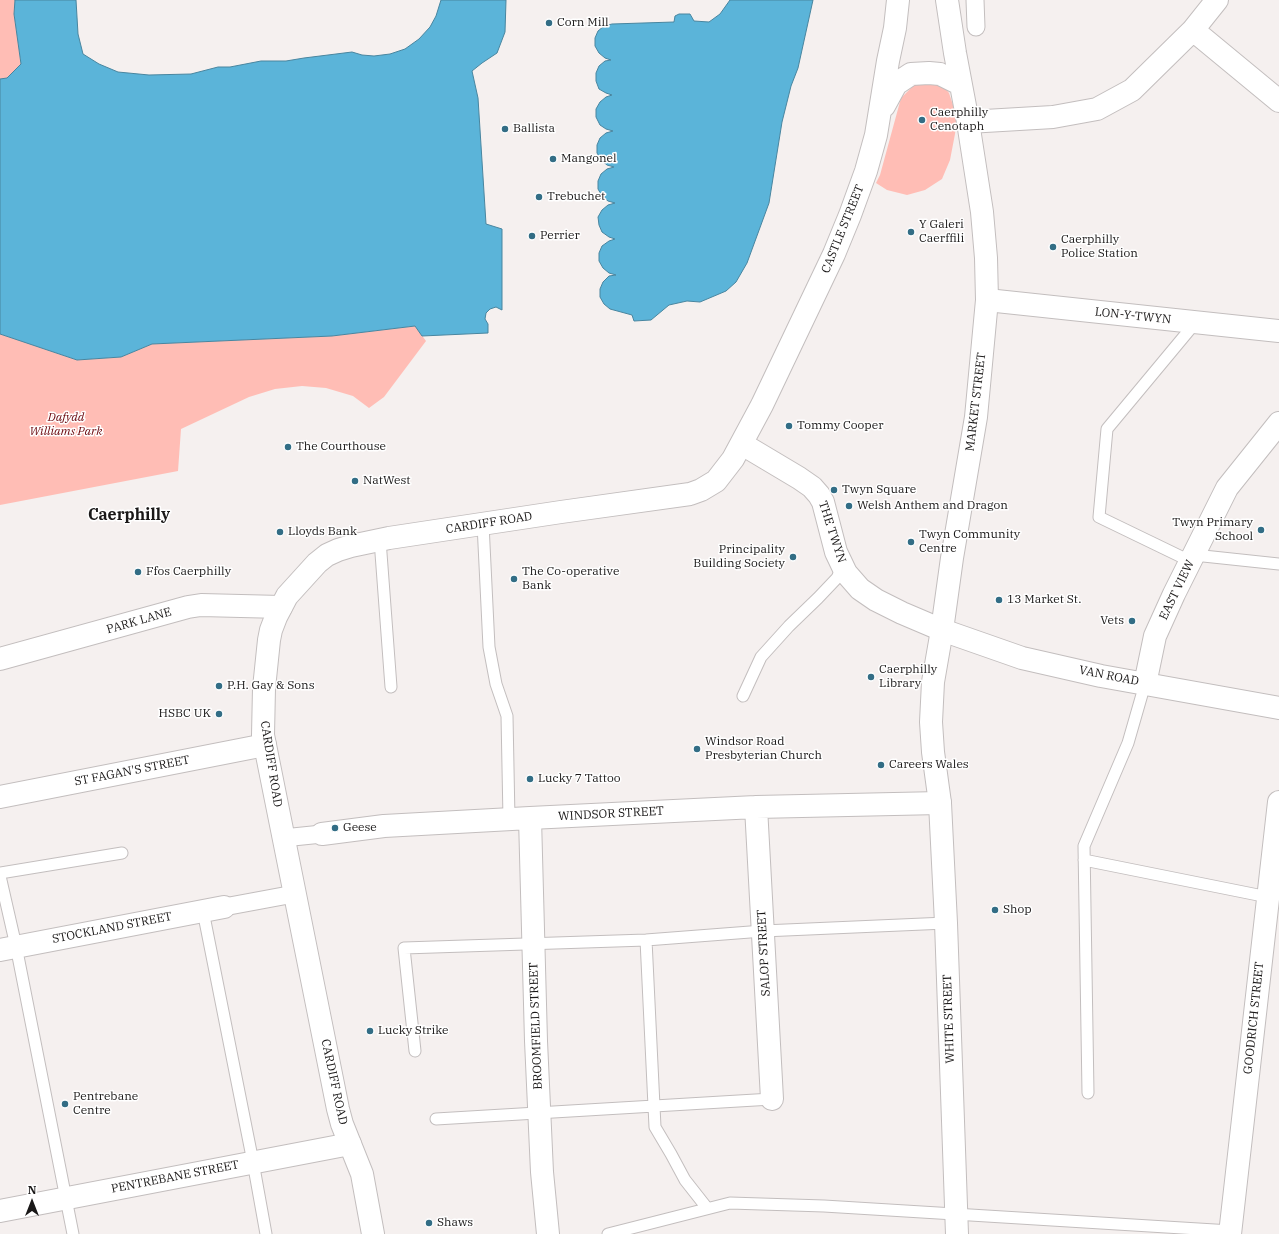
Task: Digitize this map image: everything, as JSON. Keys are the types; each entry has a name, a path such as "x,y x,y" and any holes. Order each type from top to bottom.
{"street":[{"name":"CASTLE STREET","path":"742,444 834,254 868,165 881,112 898,0"},
{"name":"MARKET STREET","path":"940,803 933,752 931,722 933,682 976,417 987,300 986,258 982,212 947,0"},
{"path":"975,0 976,27"},
{"path":"968,122 1053,117 1097,109 1132,90 1193,30 1217,0"},
{"path":"1193,30 1279,101"},
{"path":"881,112 896,84 910,74 940,74 960,84"},
{"name":"LON-Y-TWYN","path":"987,300 1279,331"},
{"name":"EAST VIEW","path":"1145,684 1155,636 1227,488 1279,424"},
{"name":"CARDIFF ROAD","path":"373,1234 362,1174 338,1109 265,745 262,716 268,648 271,630 281,606 296,586 317,563 327,555 338,550 380,540 674,496 702,490 716,481 724,472 742,444"},
{"name":"THE TWYN","path":"742,444 799,478 812,487 819,495 823,502 836,552 846,573 860,589 876,600 942,630"},
{"name":"PARK LANE","path":"0,659 188,607 201,605 281,606"},
{"name":"VAN ROAD","path":"942,630 1022,658 1101,676 1279,708"},
{"name":"ST FAGAN'S STREET","path":"0,797 265,745"},
{"name":"GOODRICH STREET","path":"1231,1232 1268,897 1276,848 1279,802"},
{"name":"WINDSOR STREET","path":"283,838 384,826 520,818 756,807 940,803"},
{"name":"WHITE STREET","path":"940,803 946,923 956,1224"},
{"name":"SALOP STREET","path":"756,807 772,1099"},
{"name":"BROOMFIELD STREET","path":"520,818 533,944 542,1172 548,1234"},
{"path":"224,907 294,894"},
{"name":"STOCKLAND STREET","path":"8,948 224,907"},
{"name":"PENTREBANE STREET","path":"0,1211 350,1144"}],"lane":[{"path":"1196,322 1107,429 1099,517 1192,558 1279,564"},
{"path":"483,524 489,647 496,684 507,716 520,818"},
{"path":"380,540 391,687"},
{"path":"744,696 761,657 789,626 837,578 843,566"},
{"path":"1088,1093 1084,846 1128,743 1145,684"},
{"path":"73,1234 8,948 0,874 122,853"},
{"path":"1084,860 1268,897"},
{"path":"203,910 266,1234"},
{"path":"416,1051 404,948 646,940 763,931 946,923"},
{"path":"646,940 655,1127 685,1180 707,1208"},
{"path":"436,1119 772,1099"},
{"path":"608,1234 730,1203 824,1206 956,1224 1231,1232"}],"green space":[{"path":"0,0 15,0 14,14 21,64 7,79 0,79"},
{"path":"932,82 942,84 949,93 957,117 950,160 942,179 925,190 907,195 887,190 876,183 880,175 901,98 914,85"},
{"name":"Dafydd Williams Park","path":"415,326 426,341 384,397 369,408 353,396 326,388 302,386 275,389 249,397 181,429 178,471 0,505 0,334 77,360 121,357 152,344 332,336"}],"water":[{"path":"15,0 76,0 78,34 83,54 99,64 118,72 149,75 191,74 218,67 230,67 261,61 286,61 352,52 374,56 390,54 405,49 419,39 430,27 436,16 441,0 506,0 505,32 497,53 472,71 478,98 486,224 502,229 502,310 496,307 490,309 486,313 485,319 488,324 488,333 422,336 415,326 332,336 152,344 121,357 77,360 0,334 0,79 7,78 21,64 14,14"},
{"path":"730,0 813,0 798,68 791,86 782,122 769,203 747,263 736,282 726,291 700,302 687,301 669,305 651,320 634,321 632,315 610,309 604,304 600,297 600,289 603,282 609,276 616,275 609,273 603,268 599,261 599,253 602,246 615,239 602,232 598,217 602,210 608,205 615,203 608,201 602,196 598,189 598,181 601,174 607,169 614,167 607,165 601,160 597,153 597,145 600,138 606,133 613,131 600,125 596,117 596,109 600,102 606,97 612,95 599,89 596,81 596,73 599,66 605,61 611,60 605,58 599,53 595,46 595,38 598,31 604,26 612,24 674,22 675,16 679,14 690,14 694,21 709,22 720,14"}],"place":[{"name":"Corn Mill","path":"549,23"},
{"name":"Caerphilly Cenotaph","path":"922,120"},
{"name":"Ballista","path":"505,129"},
{"name":"Mangonel","path":"553,159"},
{"name":"Trebuchet","path":"539,197"},
{"name":"Y Galeri Caerffili","path":"911,232"},
{"name":"Perrier","path":"532,236"},
{"name":"Caerphilly Police Station","path":"1053,247"},
{"name":"Tommy Cooper","path":"789,426"},
{"name":"The Courthouse","path":"288,447"},
{"name":"NatWest","path":"355,481"},
{"name":"Twyn Square","path":"834,490"},
{"name":"Welsh Anthem and Dragon","path":"849,506"},
{"name":"Twyn Primary School","path":"1261,530"},
{"name":"Lloyds Bank","path":"280,532"},
{"name":"Twyn Community Centre","path":"911,542"},
{"name":"Principality Building Society","path":"793,557"},
{"name":"Ffos Caerphilly","path":"138,572"},
{"name":"The Co-operative Bank","path":"514,579"},
{"name":"13 Market St.","path":"999,600"},
{"name":"Vets","path":"1132,621"},
{"name":"Caerphilly Library","path":"871,677"},
{"name":"P.H. Gay & Sons","path":"219,686"},
{"name":"HSBC UK","path":"219,714"},
{"name":"Windsor Road Presbyterian Church","path":"697,749"},
{"name":"Careers Wales","path":"881,765"},
{"name":"Lucky 7 Tattoo","path":"530,779"},
{"name":"Geese","path":"335,828"},
{"name":"Shop","path":"995,910"},
{"name":"Lucky Strike","path":"370,1031"},
{"name":"Pentrebane Centre","path":"65,1104"},
{"name":"Shaws","path":"429,1223"}],"district":[{"name":"Caerphilly","path":"129,515"}]}
